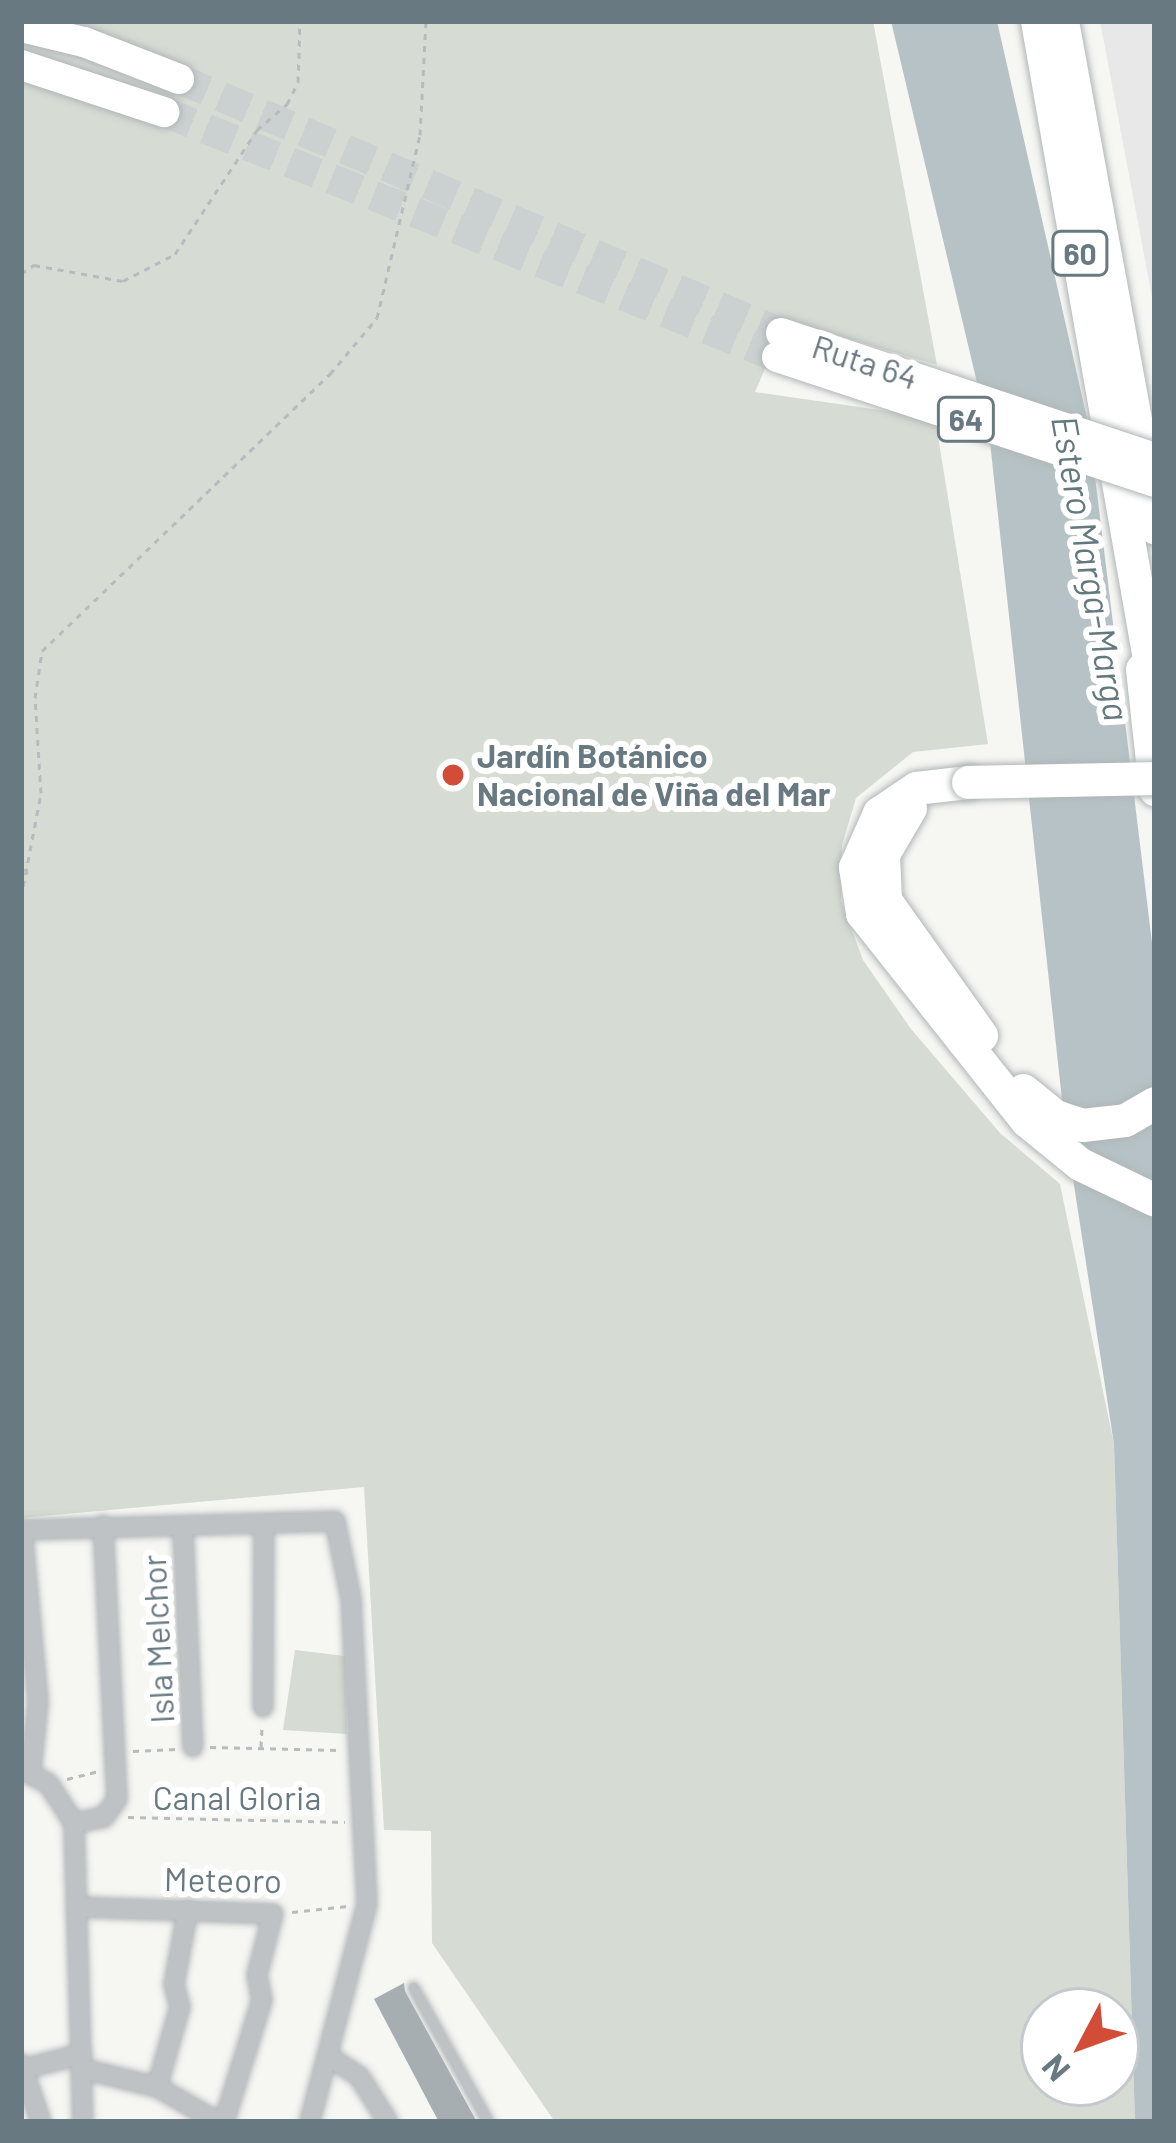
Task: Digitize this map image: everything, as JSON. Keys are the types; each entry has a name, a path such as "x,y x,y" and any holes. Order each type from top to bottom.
{"highway":[{"name":"60","path":"1037,21 1136,571"},
{"name":"60","path":"1061,21 1108,266"},
{"path":"21,28 84,42 179,79"},
{"path":"21,65 164,112"},
{"path":"1108,266 1155,419"},
{"path":"1108,266 1155,528"},
{"name":"Ruta 64","path":"1155,458 779,345 1155,482"},
{"path":"1136,571 1155,693"},
{"path":"1136,571 1155,789"},
{"path":"1155,778 957,783 903,795 870,825 858,852 857,898 878,939 1027,1120 1080,1164 1155,1200"},
{"path":"957,783 894,827 881,869 885,900 1014,1077 1043,1108 1082,1124 1125,1120 1155,1103"}],"street":[{"path":"83,2122 74,1823 34,1775 38,1701 21,1530 103,1525 264,1527 335,1521 351,1598 367,1904 331,2057 310,2122"},
{"path":"74,1823 113,1810 117,1759 103,1525"},
{"path":"263,1708 264,1527"},
{"name":"Isla Melchor","path":"183,1529 193,1747"},
{"name":"Meteoro","path":"77,1906 273,1914"},
{"path":"157,2086 181,2007 174,1984 188,1910"},
{"path":"41,2122 22,2067 83,2062 157,2086 221,2122 262,2000 257,1975 273,1914"},
{"path":"331,2057 359,2076 388,2122"}],"lane":[{"path":"413,1987 488,2122"}],"path":[{"path":"21,274 34,265 122,281 175,254 257,130 287,104 298,82 300,21"},
{"path":"21,898 41,793 35,698 42,651 330,374 377,318 420,135 426,21"},
{"path":"21,857 28,878"},
{"path":"261,1749 263,1708"},
{"path":"34,1775 193,1747 261,1749 358,1743"},
{"name":"Canal Gloria","path":"113,1810 140,1823 364,1822"},
{"name":"Meteoro","path":"273,1914 367,1904"}],"shaded area":[{"name":"Jardín Botánico Nacional de Viña del Mar","path":"21,21 873,21 937,365 786,320 755,392 935,418 988,744 913,752 856,798 842,845 841,901 863,960 911,1029 1000,1133 1060,1184 1114,1444 1131,1987 1020,1987 1020,2107 1135,2107 1135,2122 555,2122 432,1943 431,1831 384,1830 364,1487 21,1518"},
{"path":"1100,21 1155,21 1155,320 1152,297"},
{"path":"295,1650 345,1656 347,1734 283,1730"}],"water":[{"name":"Estero Marga-Marga","path":"891,21 997,21 1089,427 1155,967 1155,2122 1135,2122 1135,2107 1140,2107 1140,1987 1131,1987 1114,1444 1065,1127 989,433"}],"building":[{"path":"404,1983 477,2122 439,2122 374,1999"}],"tunnel":[{"path":"179,79 781,333"},
{"path":"164,112 777,357"}],"place":[{"name":"Jardín Botánico Nacional de Viña del Mar","path":"453,775"}]}
